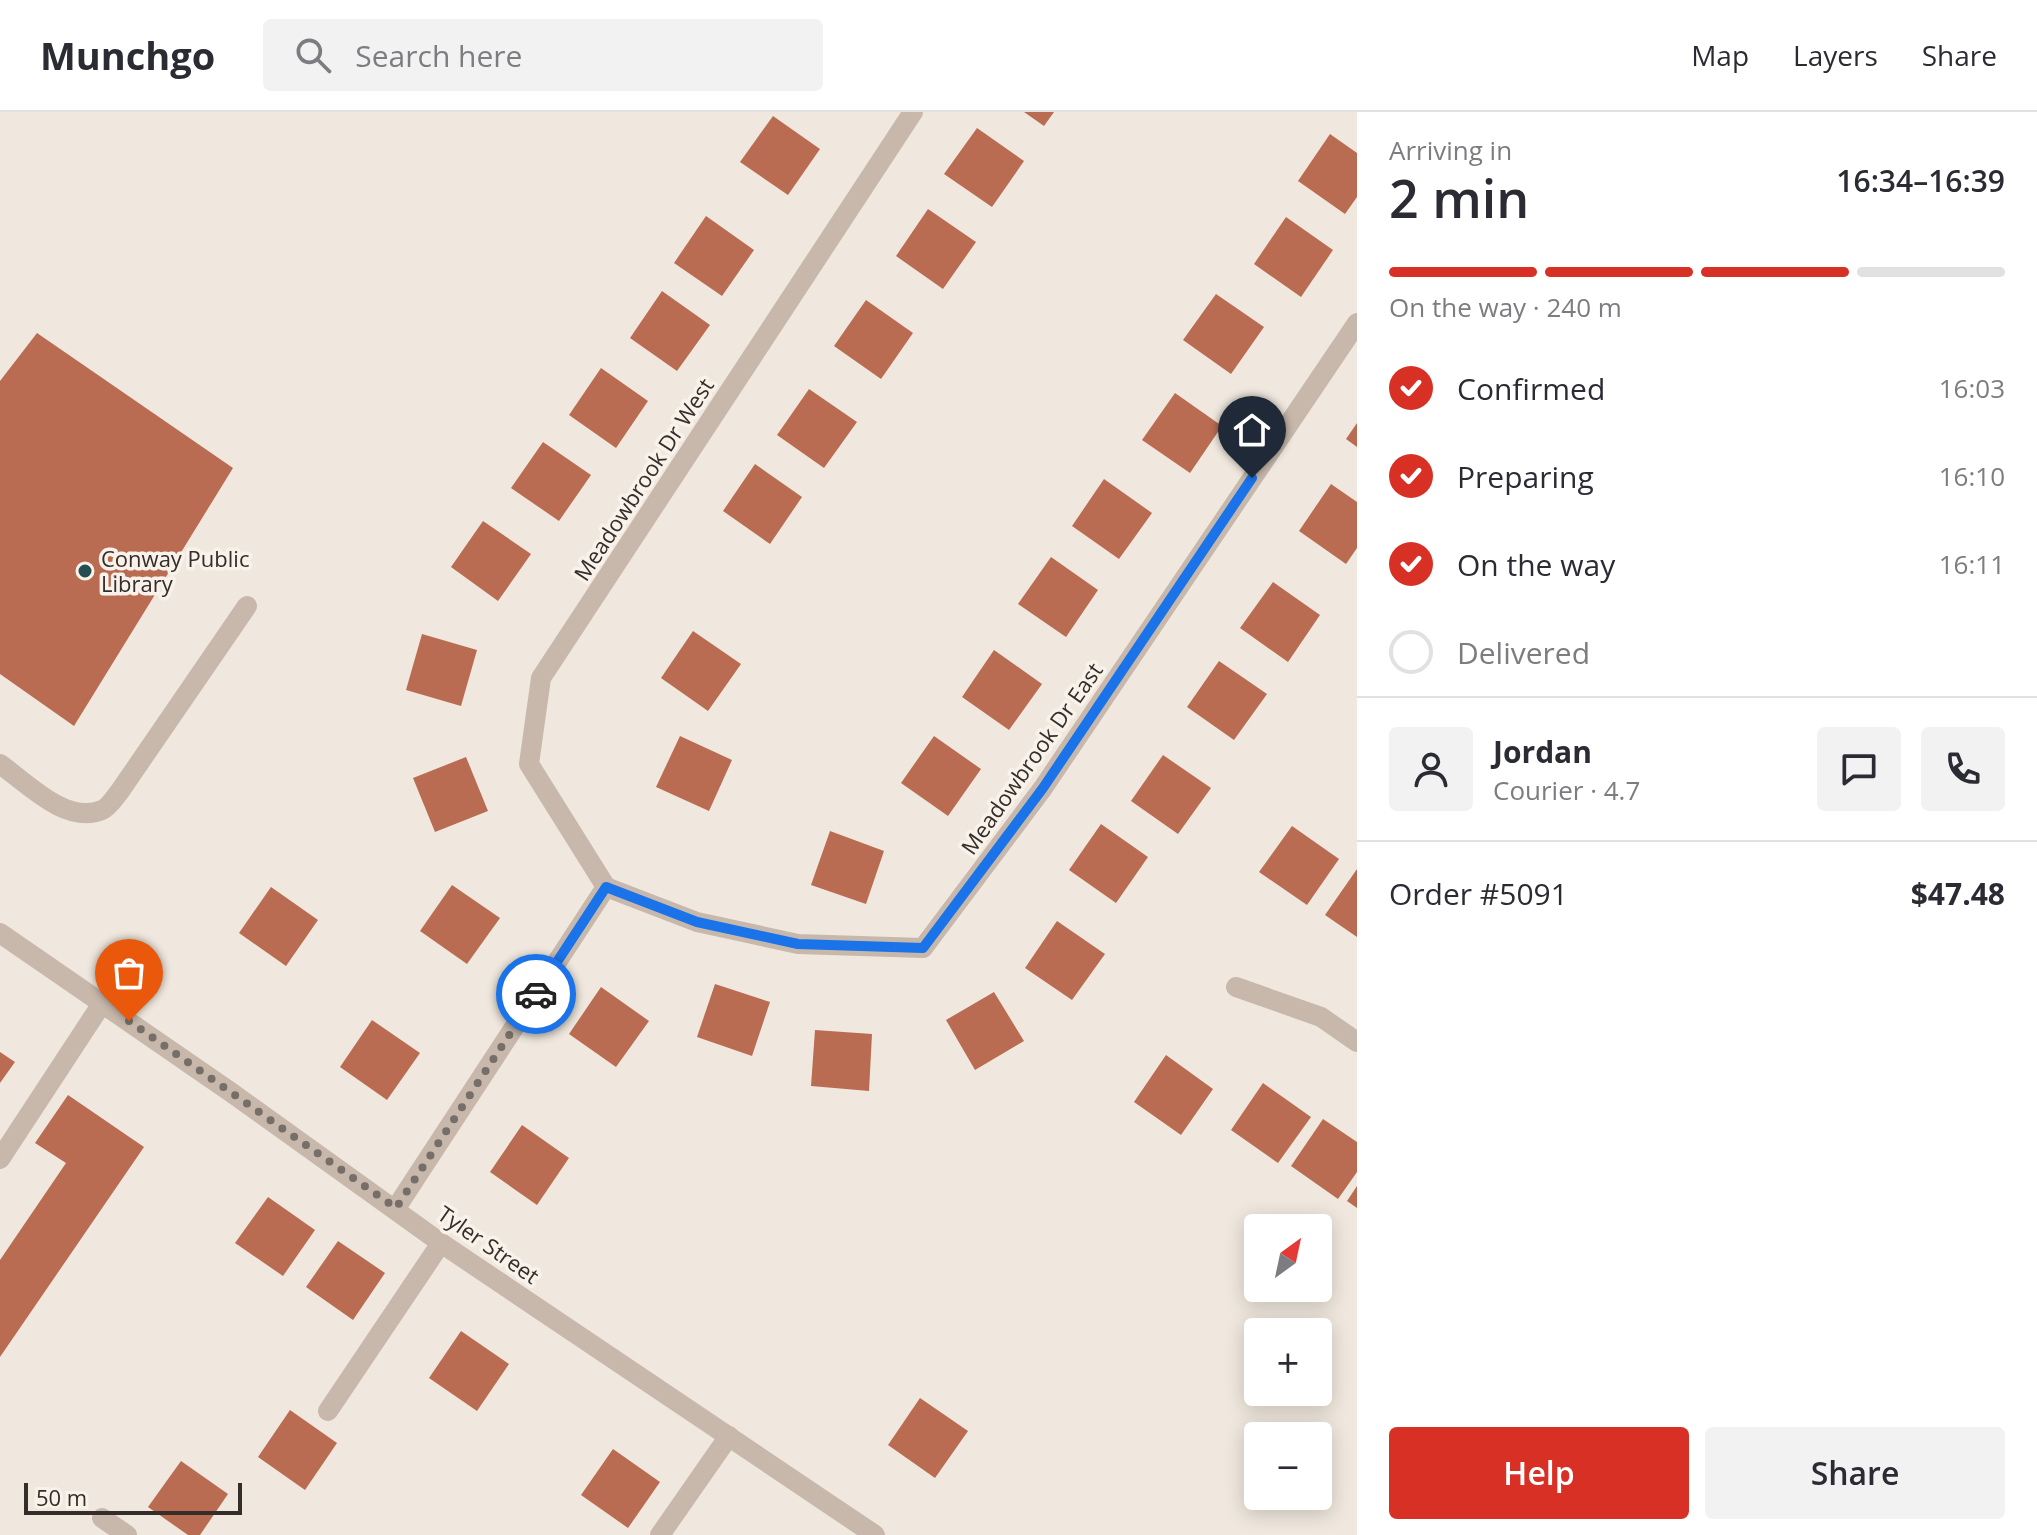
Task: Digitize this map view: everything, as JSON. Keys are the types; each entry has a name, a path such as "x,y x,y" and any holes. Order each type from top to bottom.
{"street":[{"name":"Meadowbrook Dr West","path":"606,887 529,764 541,678 913,112"},
{"name":"Meadowbrook Dr East","path":"606,887 697,922 798,944 923,948 1043,788 1357,323"},
{"path":"0,764 61,807 83,813 105,809 247,606"},
{"path":"396,1208 606,887"},
{"name":"Tyler Street","path":"0,933 103,1002 441,1243 875,1535"},
{"path":"1236,987 1321,1017 1357,1042"},
{"path":"0,1159 103,1002"},
{"path":"328,1411 441,1243"},
{"path":"660,1535 729,1436"},
{"path":"102,1518 127,1535"}],"building":[{"path":"1024,112 1054,112 1044,126"},
{"path":"773,116 820,149 788,195 740,162"},
{"path":"977,128 1024,161 992,207 944,174"},
{"path":"1330,134 1357,153 1357,197 1345,214 1298,181"},
{"path":"928,209 976,242 943,289 896,256"},
{"path":"706,216 754,250 722,296 674,263"},
{"path":"1286,217 1333,250 1301,297 1254,264"},
{"path":"662,291 710,325 677,371 630,338"},
{"path":"1216,294 1264,327 1231,374 1183,340"},
{"path":"866,300 913,333 881,379 834,346"},
{"name":"Conway Public Library","path":"37,333 233,468 74,726 0,674 0,381"},
{"path":"601,368 648,401 616,448 569,415"},
{"path":"809,389 857,422 824,468 777,435"},
{"path":"1175,393 1222,426 1190,473 1142,440"},
{"path":"1357,423 1357,447 1346,439"},
{"path":"543,442 591,475 559,521 511,488"},
{"path":"755,464 802,497 770,544 723,511"},
{"path":"1104,479 1152,513 1119,559 1072,526"},
{"path":"1331,484 1357,502 1357,548 1346,564 1299,531"},
{"path":"483,521 531,554 498,601 451,567"},
{"path":"1051,557 1098,590 1066,637 1018,604"},
{"path":"1273,582 1320,615 1288,662 1240,628"},
{"path":"693,631 741,664 708,711 661,678"},
{"path":"422,634 477,650 461,706 406,690"},
{"path":"994,650 1042,684 1009,730 962,697"},
{"path":"1219,661 1267,694 1234,740 1187,707"},
{"path":"680,736 732,760 709,811 656,787"},
{"path":"934,736 981,769 948,816 901,783"},
{"path":"1163,755 1211,788 1178,834 1131,801"},
{"path":"466,757 488,811 435,832 413,778"},
{"path":"1101,824 1148,857 1116,903 1069,870"},
{"path":"1292,826 1339,859 1307,905 1259,872"},
{"path":"830,831 884,851 866,904 811,885"},
{"path":"1357,869 1357,937 1325,915"},
{"path":"452,885 500,918 467,964 420,931"},
{"path":"271,887 318,920 286,966 239,933"},
{"path":"1057,921 1105,954 1072,1000 1025,968"},
{"path":"715,984 770,1002 752,1056 697,1037"},
{"path":"601,987 649,1021 616,1067 569,1034"},
{"path":"994,992 1024,1041 975,1070 946,1020"},
{"path":"372,1020 420,1053 387,1100 340,1067"},
{"path":"815,1030 872,1034 869,1091 811,1086"},
{"path":"0,1052 15,1062 0,1083"},
{"path":"1166,1055 1213,1089 1181,1135 1134,1102"},
{"path":"1263,1083 1311,1117 1278,1163 1231,1130"},
{"path":"68,1095 144,1147 0,1357 0,1260 66,1163 35,1143"},
{"path":"1323,1119 1357,1142 1357,1172 1338,1199 1291,1166"},
{"path":"522,1125 569,1158 537,1205 490,1172"},
{"path":"1357,1186 1357,1208 1347,1201"},
{"path":"268,1197 315,1230 283,1276 235,1243"},
{"path":"338,1241 385,1273 353,1320 306,1287"},
{"path":"461,1331 509,1364 477,1411 429,1378"},
{"path":"920,1398 968,1431 935,1478 888,1445"},
{"path":"290,1410 337,1443 305,1490 258,1457"},
{"path":"613,1449 660,1482 628,1528 581,1495"},
{"path":"181,1461 228,1494 200,1535 188,1535 148,1507"}],"way so far":[{"path":"129,1021 396,1208 536,994"}],"place":[{"name":"Conway Public Library","path":"85,571"}],"route":[{"path":"536,994 606,887 697,922 798,944 923,948 1043,788 1252,478"}]}
